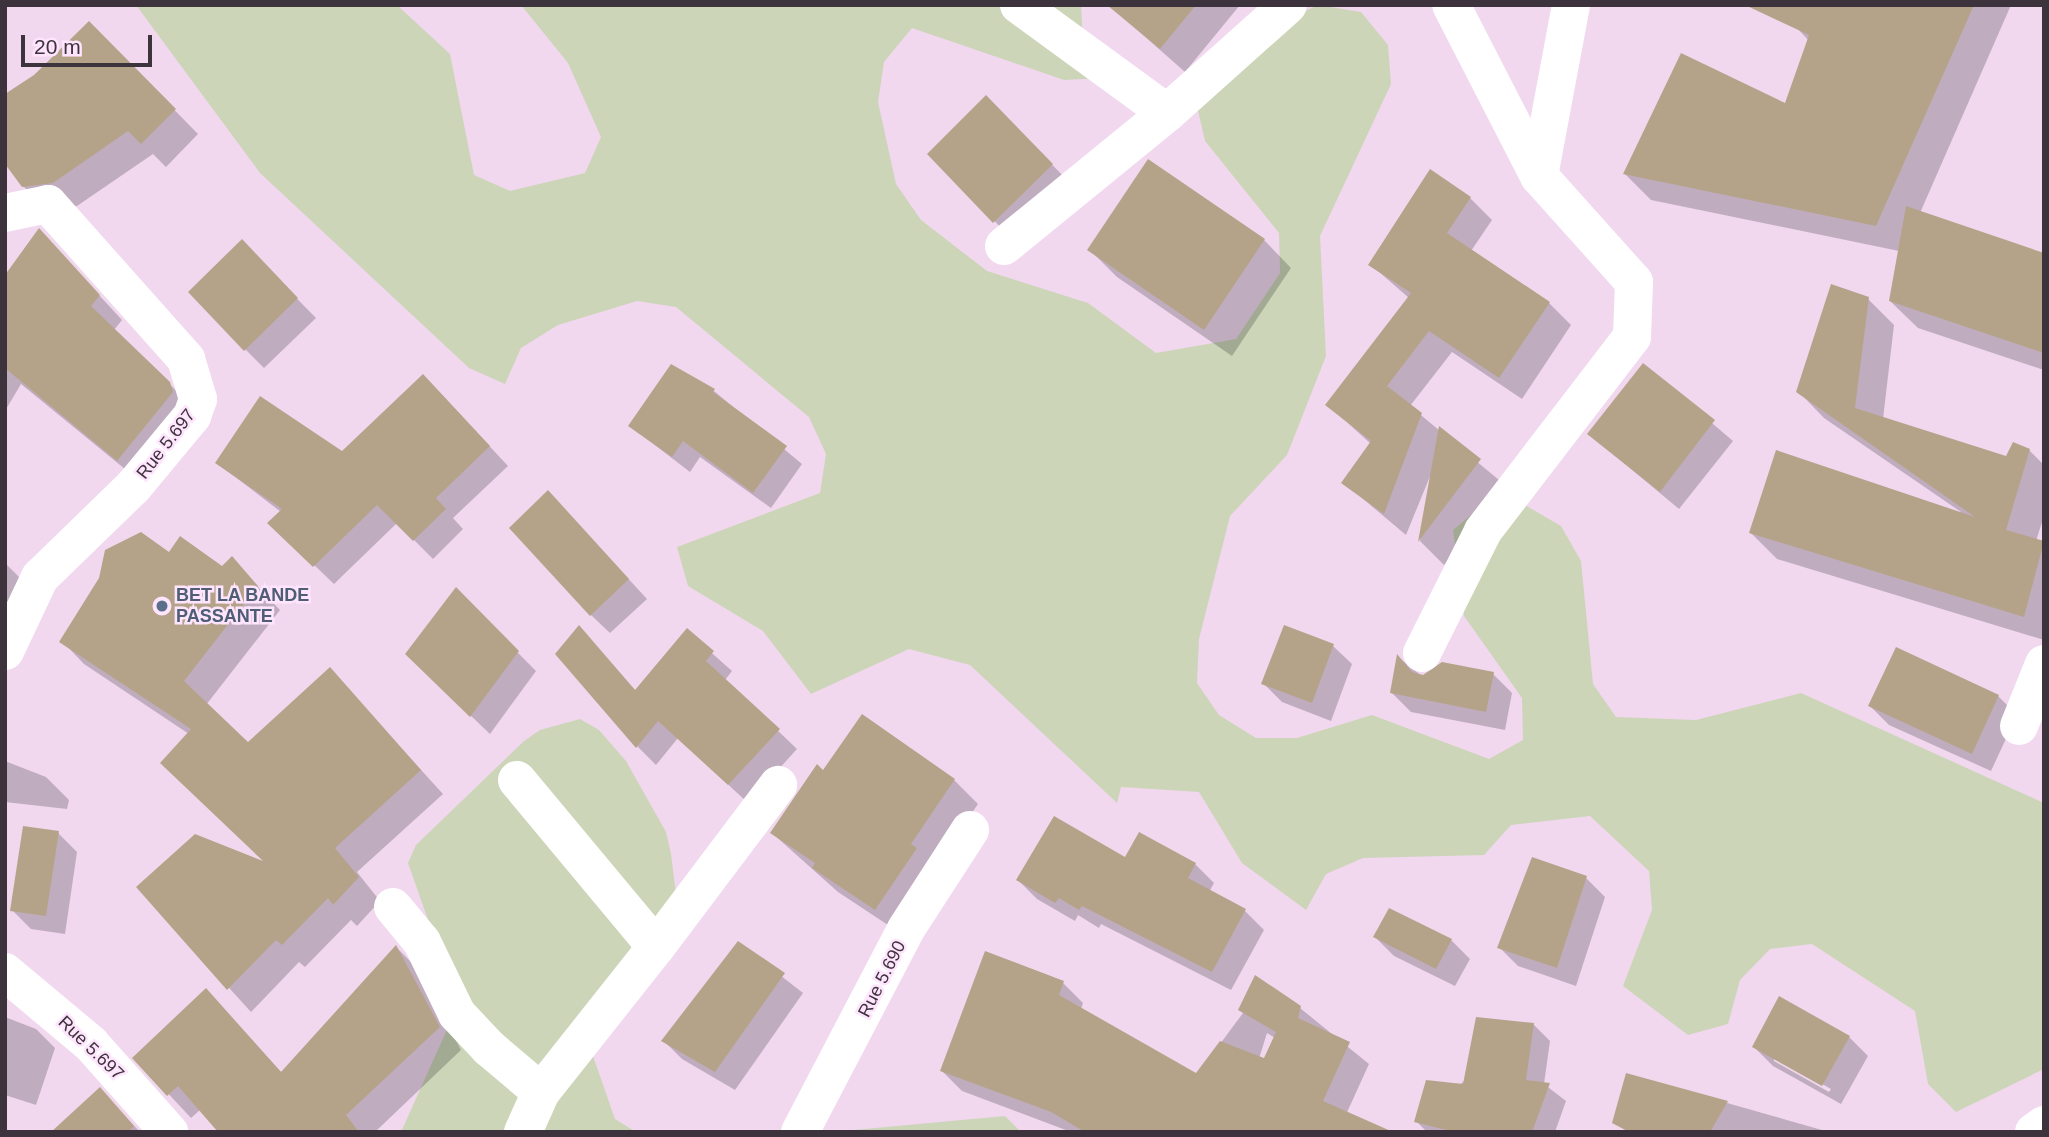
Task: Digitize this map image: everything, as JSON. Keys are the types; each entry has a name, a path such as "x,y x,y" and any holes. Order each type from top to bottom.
{"street":[{"path":"1019,5 1167,113"},
{"path":"1004,246 1167,113 1288,5"},
{"path":"1422,653 1483,531 1632,337 1634,282 1539,176 1451,5"},
{"path":"1539,176 1571,5"},
{"name":"Rue 5.697","path":"5,213 48,204 186,359 198,399 192,416 133,487 40,577 5,651"},
{"path":"2019,726 2044,664"},
{"path":"517,780 656,947"},
{"path":"523,1132 541,1092 656,947 778,785"},
{"name":"Rue 5.690","path":"800,1132 906,929 970,830"},
{"path":"393,907 422,942 457,1014 489,1048 541,1092"},
{"name":"Rue 5.697","path":"5,972 91,1044 169,1132"},
{"path":"2034,1132 2044,1125"}],"green space":[{"path":"136,5 397,5 450,54 474,175 510,191 585,173 601,137 568,63 521,5 1081,5 1083,42 1104,78 1064,80 912,28 884,62 878,102 896,184 921,220 987,271 1088,303 1156,353 1236,339 1280,273 1279,233 1205,141 1196,102 1285,21 1318,5 1361,12 1388,45 1391,84 1320,236 1326,356 1287,455 1230,516 1199,639 1197,683 1219,715 1256,738 1297,738 1372,715 1489,759 1523,740 1522,698 1464,616 1453,530 1483,505 1525,505 1561,526 1581,561 1593,684 1616,717 1696,720 1801,693 2044,803 2044,1069 1956,1112 1928,1084 1915,1011 1812,944 1770,949 1740,980 1728,1024 1688,1035 1623,986 1652,910 1649,871 1590,816 1511,825 1484,855 1363,858 1326,874 1306,910 1242,863 1199,792 1121,787 1117,803 970,665 909,649 811,694 763,631 688,586 677,547 820,493 826,454 809,417 676,307 637,301 558,325 521,348 505,384 469,368 260,173"},
{"path":"580,719 599,730 626,761 666,832 671,854 676,894 586,1036 615,1119 636,1132 401,1132 458,1005 408,863 416,845 524,741 540,730"},
{"path":"1005,1116 1021,1132 832,1132"}],"building":[{"path":"1107,5 1196,5 1160,49"},
{"path":"1745,5 1974,5 1876,226 1623,174 1681,53 1785,103 1809,35"},
{"path":"89,21 176,109 141,144 128,131 53,183 22,187 5,164 5,94 34,75"},
{"path":"986,95 1053,164 993,223 927,154"},
{"path":"1148,159 1265,239 1204,330 1087,250"},
{"path":"1430,169 1471,197 1447,233 1550,302 1499,378 1429,331 1387,386 1422,413 1384,514 1341,483 1371,441 1325,405 1411,293 1368,265"},
{"path":"1906,206 2044,253 2044,353 1889,301"},
{"path":"39,228 100,295 91,306 170,382 173,392 117,461 5,368 5,275"},
{"path":"242,239 298,298 244,351 188,292"},
{"path":"1831,284 1869,297 1855,408 2006,456 2013,442 2030,449 2006,530 2044,541 2024,617 1749,533 1776,450 1975,517 1796,392"},
{"path":"1643,363 1715,420 1660,492 1587,434"},
{"path":"671,364 715,389 713,392 787,446 753,493 683,441 672,457 628,426"},
{"path":"423,374 490,446 436,498 446,509 413,541 377,505 313,567 267,523 282,509 215,463 260,396 342,451"},
{"path":"1439,426 1481,459 1418,542"},
{"path":"548,490 629,579 590,616 509,528"},
{"path":"141,532 169,552 180,536 222,566 232,556 258,586 184,681 248,742 330,667 421,770 335,848 359,877 333,905 328,898 282,945 276,940 227,990 136,887 195,834 263,861 160,763 191,729 59,642 99,578 105,550"},
{"path":"456,587 519,651 470,717 405,654"},
{"path":"579,625 635,690 687,628 714,651 706,661 780,729 728,785 658,721 636,748 555,654"},
{"path":"1284,625 1334,644 1312,703 1261,684"},
{"path":"1896,647 1999,695 1972,754 1868,706"},
{"path":"1397,654 1412,672 1423,675 1442,662 1494,672 1486,712 1390,693"},
{"path":"862,714 955,779 911,844 917,848 875,910 812,868 815,863 770,833 817,764 823,770"},
{"path":"1054,816 1125,857 1139,832 1196,863 1188,878 1246,909 1212,972 1082,906 1079,910 1059,898 1055,903 1016,880"},
{"path":"23,826 59,831 46,916 10,911"},
{"path":"1532,857 1587,876 1557,968 1497,948"},
{"path":"1389,908 1452,939 1436,969 1373,937"},
{"path":"738,941 785,973 715,1072 661,1041"},
{"path":"396,945 440,1027 346,1115 359,1132 218,1132 178,1086 167,1096 132,1058 206,988 281,1072"},
{"path":"985,951 1064,981 1059,995 1196,1073 1220,1041 1264,1058 1276,1032 1238,1010 1255,975 1301,1006 1298,1018 1350,1042 1323,1101 1393,1132 1085,1132 1051,1112 940,1071"},
{"path":"1779,996 1850,1036 1822,1086 1752,1047"},
{"path":"1476,1017 1534,1023 1526,1080 1550,1083 1532,1132 1455,1132 1414,1122 1426,1080 1463,1084"},
{"path":"1626,1073 1728,1101 1710,1132 1629,1132 1612,1123"},
{"path":"100,1087 134,1126 128,1132 51,1132"}],"place":[{"name":"BET LA BANDE PASSANTE","path":"162,606"}]}
